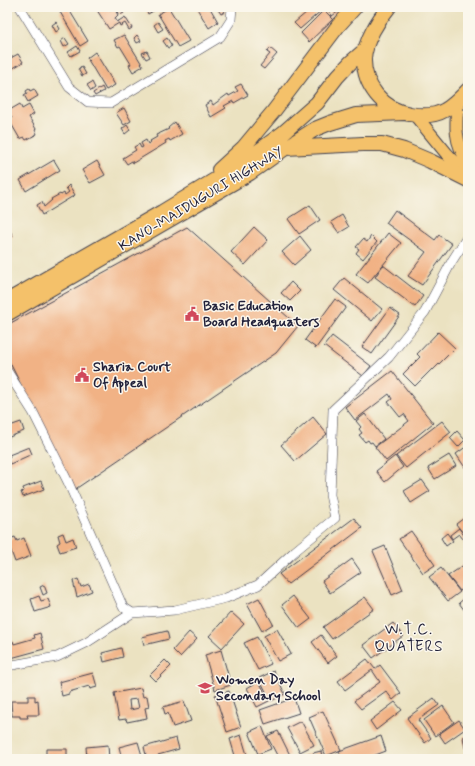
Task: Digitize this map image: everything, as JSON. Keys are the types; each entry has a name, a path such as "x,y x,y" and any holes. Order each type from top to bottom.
{"highway":[{"path":"196,191 243,148 273,112 338,26 356,7"},
{"path":"389,7 382,15 374,29 366,49 364,58 365,71 372,90 386,105 395,110 410,114"},
{"name":"KANO-MAIDUGURI HIGHWAY","path":"7,301 236,167 283,133 317,103 336,77 366,49"},
{"name":"KANO-MAIDUGURI HIGHWAY","path":"7,314 250,173 284,148 315,129 356,115 410,114 422,116 439,112 445,110 468,90"},
{"path":"284,148 382,144 404,150 468,180"}],"main road":[{"path":"458,100 455,131 464,156 468,161"},
{"path":"410,114 468,176"}],"street":[{"path":"20,7 69,86 88,102 111,102 220,37 231,20 232,7"},
{"path":"7,666 57,657 86,643 132,613 176,610 226,598 258,584 335,518 330,495 333,410 388,357 425,312 452,261 468,236"},
{"path":"7,371 34,412 68,482 123,607 132,613"}],"building":[{"path":"95,7 108,7 110,10 114,8 118,15 115,18 117,22 125,17 132,28 129,30 125,23 120,26 119,23 109,29"},
{"path":"120,7 124,13 120,15 116,8"},
{"path":"144,7 153,7 155,10 148,14"},
{"path":"196,7 212,7 210,8 218,22 209,28"},
{"path":"221,7 225,12 221,14 217,8"},
{"path":"313,7 321,7 323,9 300,29 294,23"},
{"path":"327,7 337,7 339,11 332,16"},
{"path":"68,8 88,41 80,46 60,12"},
{"path":"169,8 189,41 178,47 158,14"},
{"path":"324,10 333,19 309,42 301,33"},
{"path":"56,22 60,29 56,32 52,25"},
{"path":"158,22 163,29 158,32 154,25"},
{"path":"124,35 143,66 133,72 129,65 131,64 120,46 118,47 114,40"},
{"path":"137,35 141,41 137,43 134,38"},
{"path":"65,38 69,44 64,47 61,41"},
{"path":"167,38 172,46 168,48 163,41"},
{"path":"77,46 80,51 71,56 68,52"},
{"path":"270,48 277,54 264,69 260,66 270,54 267,52"},
{"path":"147,51 150,57 146,59 142,53"},
{"path":"95,52 115,85 106,90 87,58"},
{"path":"18,54 23,62 7,72 7,60"},
{"path":"82,67 86,74 82,76 78,69"},
{"path":"92,82 95,88 91,91 87,85"},
{"path":"241,84 248,95 234,103 233,101 224,106 226,108 211,117 205,105 211,101 213,105 228,94 229,96 238,91 235,87"},
{"path":"102,87 104,91 95,96 93,93"},
{"path":"29,89 30,91 34,89 38,96 28,102 24,95"},
{"path":"20,104 22,109 29,105 34,114 29,117 36,129 37,134 26,140 24,137 20,139 9,120 12,118 8,111"},
{"path":"124,108 131,121 124,125 116,113"},
{"path":"175,122 182,134 170,141 169,139 165,141 166,143 133,163 132,161 127,164 123,158 136,150 134,147 139,144 141,148 143,147 141,143 146,140 148,144 157,137 156,135 169,129 168,128"},
{"path":"127,125 130,130 125,134 122,129"},
{"path":"54,160 60,170 26,191 20,180"},
{"path":"97,161 105,175 90,183 82,170"},
{"path":"69,185 75,195 42,215 37,205 42,202 44,207 52,200 51,199 60,194 61,195 64,193 65,195 69,192 66,188"},
{"path":"310,205 320,220 299,234 288,219"},
{"path":"395,210 435,240 439,235 452,244 422,285 408,276 426,252 386,223"},
{"path":"342,215 349,227 339,233 331,222"},
{"path":"7,226 13,236 7,239"},
{"path":"187,227 298,326 276,353 74,490 7,357 7,325"},
{"path":"254,227 268,240 245,265 231,252"},
{"path":"388,233 401,243 368,283 356,274"},
{"path":"300,236 311,250 294,265 282,252"},
{"path":"371,236 377,242 363,259 356,253 359,249 356,247 363,239 367,242"},
{"path":"383,265 423,296 415,307 375,277"},
{"path":"344,278 382,309 372,321 334,290"},
{"path":"291,282 300,291 290,301 281,293"},
{"path":"335,299 346,307 316,348 305,340"},
{"path":"390,308 400,315 372,354 362,347"},
{"path":"438,332 455,348 415,386 403,374 420,357 417,354"},
{"path":"332,336 371,366 363,376 324,346"},
{"path":"392,371 433,423 386,461 375,447 409,421 404,414 400,417 388,402 392,399 389,394 355,420 345,407"},
{"path":"365,414 384,439 375,446 368,440 365,442 359,435 362,433 359,429 361,427 356,421"},
{"path":"313,417 327,434 295,461 281,445"},
{"path":"442,421 451,432 406,468 396,456"},
{"path":"21,422 24,431 7,438 7,427"},
{"path":"457,431 465,440 458,447 450,438"},
{"path":"467,446 468,448 468,472 456,454"},
{"path":"29,447 32,454 10,464 7,458 10,457 9,455"},
{"path":"449,455 456,466 435,479 428,468"},
{"path":"395,456 403,467 385,482 376,471"},
{"path":"422,480 430,491 411,503 404,491"},
{"path":"41,481 44,489 23,497 21,492 24,491 23,488"},
{"path":"468,515 468,536 466,537 456,524"},
{"path":"354,518 362,528 288,584 279,574"},
{"path":"459,528 468,541 468,545 459,534 452,539 450,535"},
{"path":"411,531 435,565 423,573 399,539"},
{"path":"63,533 66,541 73,538 76,547 60,552 57,544 60,542 58,535"},
{"path":"447,533 453,541 446,546 441,538"},
{"path":"15,537 17,541 24,538 31,556 15,562 7,540"},
{"path":"385,546 403,590 392,595 373,551"},
{"path":"352,559 361,572 330,593 322,581"},
{"path":"468,562 468,585 460,591 448,576"},
{"path":"441,568 460,592 448,601 429,577"},
{"path":"78,579 81,587 89,584 92,591 77,597 73,581"},
{"path":"44,585 47,593 43,595 40,587"},
{"path":"468,595 468,609 465,611 459,603"},
{"path":"39,596 41,601 48,599 51,607 35,612 31,599"},
{"path":"293,596 311,619 299,628 282,605"},
{"path":"365,597 374,609 332,639 323,627"},
{"path":"259,598 273,624 262,631 247,604"},
{"path":"231,612 244,624 222,648 209,636"},
{"path":"393,623 403,636 373,658 363,645"},
{"path":"277,629 291,654 278,661 264,636"},
{"path":"167,631 169,639 144,645 142,637"},
{"path":"189,632 197,639 180,657 173,650"},
{"path":"40,633 44,649 11,658 7,642 13,641 14,644 35,638 34,635"},
{"path":"321,635 337,656 328,663 312,642"},
{"path":"257,637 271,664 258,670 244,643"},
{"path":"121,648 123,657 104,662 102,653"},
{"path":"221,650 231,685 215,690 205,655"},
{"path":"367,659 375,669 380,665 401,693 393,700 386,691 361,709 354,701 380,682 372,670 345,690 338,681"},
{"path":"165,660 171,666 156,681 150,675"},
{"path":"274,671 285,694 271,701 259,678"},
{"path":"93,673 97,687 90,689 89,686 69,692 69,694 62,696 59,682"},
{"path":"259,681 269,701 257,707 247,688"},
{"path":"141,688 143,697 147,696 149,707 145,708 147,718 127,722 126,719 119,720 114,693","holes":["137,699 139,708 130,710 129,700"]},
{"path":"229,691 241,727 227,732 215,695"},
{"path":"28,696 35,696 35,701 38,700 39,715 27,715 28,718 12,716 11,701 28,701"},
{"path":"294,698 299,713 265,724 260,710"},
{"path":"434,698 439,705 418,720 431,738 425,743 407,718"},
{"path":"184,701 191,721 173,727 168,713 165,714 163,707"},
{"path":"395,702 402,710 376,730 370,721"},
{"path":"443,706 454,722 435,736 424,720"},
{"path":"323,711 341,750 326,756 309,717"},
{"path":"459,720 465,729 445,743 439,734"},
{"path":"301,721 314,745 300,752 287,728"},
{"path":"262,726 271,749 258,754 249,732"},
{"path":"278,731 290,755 282,759 279,759 267,736"},
{"path":"241,735 248,758 261,754 263,759 236,759 230,739"},
{"path":"381,736 386,751 365,759 342,759 339,751"},
{"path":"468,736 468,748 465,748 463,737"},
{"path":"176,738 179,749 158,755 159,759 147,759 144,747"},
{"path":"138,742 143,759 122,759 119,747"},
{"path":"108,745 109,759 87,759 86,747"},
{"path":"46,749 67,749 67,759 46,759"},
{"path":"321,751 322,758 314,759 313,753"},
{"path":"310,754 311,759 303,759 302,756"}],"place":[{"name":"Basic Education Board Headquaters","path":"192,314"},
{"name":"Sharia Court Of Appeal","path":"82,375"},
{"name":"Women Day Secondary School","path":"205,688"}],"district":[{"name":"W.T.C. QUATERS","path":"409,638"}]}
